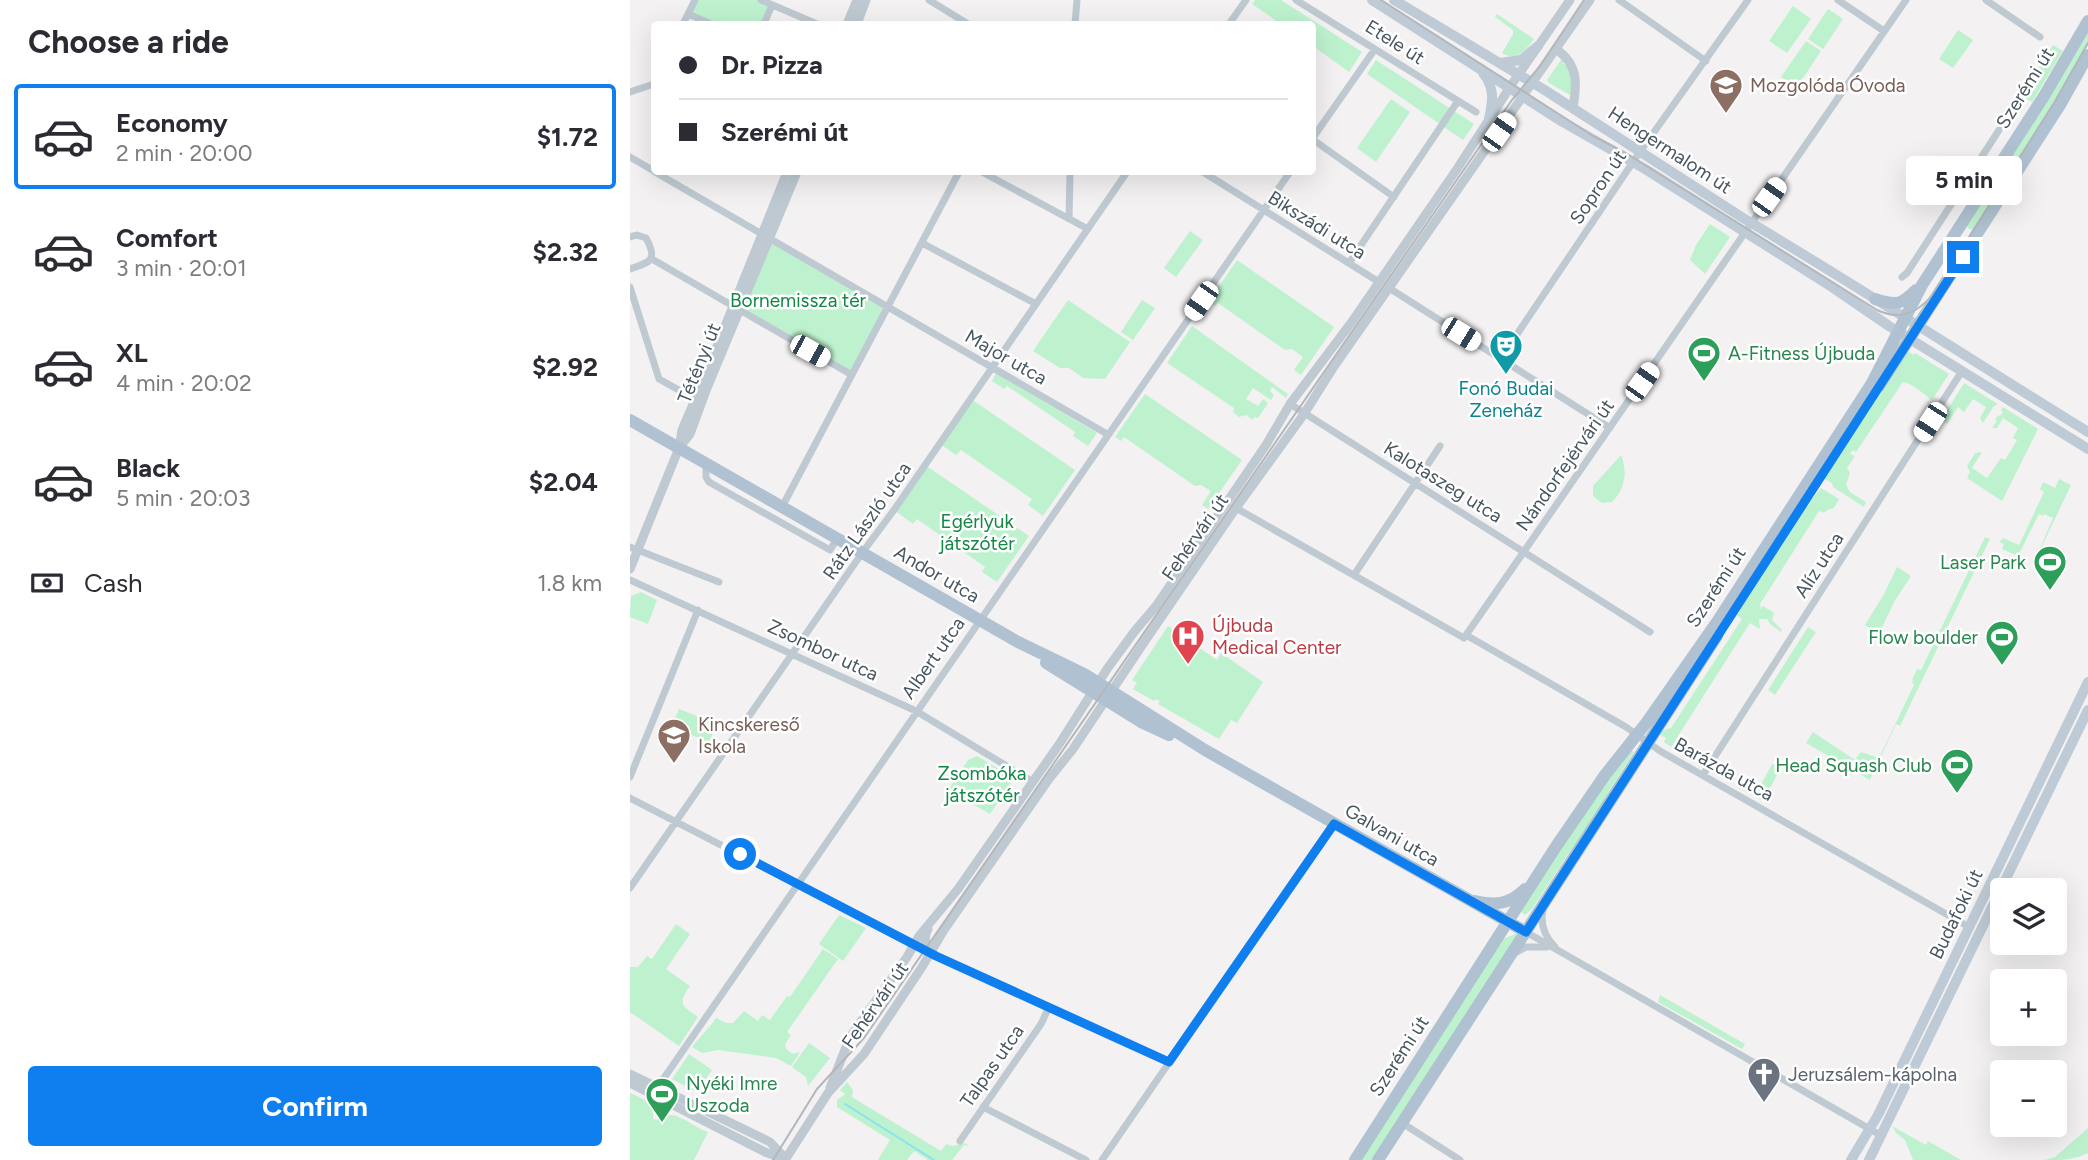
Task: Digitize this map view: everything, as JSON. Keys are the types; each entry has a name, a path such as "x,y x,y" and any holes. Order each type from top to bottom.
{"main road":[{"name":"Etele út","path":"1372,0 1524,97"},
{"name":"Etele út","path":"1395,0 1518,75"},
{"name":"Szerémi út","path":"1355,1160 1531,884 1605,775 1667,694 1730,602 1872,383 1922,285 2056,76 2088,21"},
{"path":"1497,63 1521,60 1538,46"},
{"name":"Szerémi út","path":"1378,1160 1918,327 2060,105 2088,55"},
{"path":"1476,66 1489,80 1493,90 1489,119"},
{"name":"Hengermalom út","path":"1518,75 1641,152 1898,331 2088,449"},
{"name":"Hengermalom út","path":"1524,97 1875,299 2088,432"},
{"path":"1875,299 1899,303 1922,285"},
{"path":"1998,394 2006,381"},
{"name":"Andor utca","path":"630,420 1018,642 1037,658 1095,687 1109,697"},
{"name":"Budafoki út","path":"1851,1160 1894,1083 2088,682"},
{"name":"Galvani utca","path":"1109,697 1526,932"},
{"path":"2064,731 2082,722 2077,706"},
{"name":"Budafoki út","path":"1870,1160 2088,710"},
{"path":"2035,790 2040,792 2050,789"},
{"path":"2025,812 2042,805 2035,790"},
{"path":"1462,897 1500,904 1514,899 1531,884"},
{"path":"1969,927 1981,932"},
{"path":"1894,1083 1905,1088"}],"street":[{"path":"684,21 695,0"},
{"path":"761,0 810,21"},
{"path":"848,21 857,0"},
{"path":"858,21 866,0"},
{"path":"929,0 963,21"},
{"path":"1075,21 1077,0"},
{"path":"1231,21 1245,0"},
{"name":"Etele út","path":"1296,0 1476,112"},
{"path":"1410,0 1418,14"},
{"name":"Fehérvári út","path":"828,1093 850,1037 927,924 958,889 1134,632 1156,606 1259,457 1290,404 1351,323 1570,0"},
{"name":"Fehérvári út","path":"786,1160 828,1093 864,1054 944,930 1049,779 1069,755 1333,368 1590,0"},
{"path":"1619,0 1706,61"},
{"name":"Sopron út","path":"1501,358 1748,0"},
{"path":"1838,0 1884,31"},
{"name":"Nándorfejérvári út","path":"1465,636 1906,0"},
{"path":"1986,0 2040,37"},
{"path":"765,21 772,5"},
{"path":"688,14 704,21"},
{"path":"952,21 955,16"},
{"path":"1316,133 1374,49"},
{"path":"1556,49 1571,62 1575,73 1577,88 1573,108"},
{"path":"630,92 651,85"},
{"path":"1349,262 1458,102"},
{"name":"Szerémi út","path":"1902,277 1999,130"},
{"path":"1316,142 1394,197"},
{"path":"630,157 651,169"},
{"path":"662,175 888,307"},
{"name":"Tétényi út","path":"766,236 786,175"},
{"name":"Tétényi út","path":"679,448 682,430 695,399 796,175"},
{"path":"782,507 957,175"},
{"path":"988,175 1088,229"},
{"path":"1069,219 1070,175"},
{"name":"Rátz László utca","path":"630,888 1125,175"},
{"name":"Bikszádi utca","path":"1208,175 1379,282"},
{"name":"Albert utca","path":"655,1090 1288,175"},
{"path":"1950,206 1967,208 1983,191"},
{"path":"1950,206 1960,215 1959,228"},
{"path":"630,237 637,235 646,238 652,259"},
{"path":"922,243 1036,304"},
{"path":"652,259 852,375"},
{"path":"630,269 647,264 652,259"},
{"path":"630,287 659,379 695,399"},
{"path":"1389,288 1610,428"},
{"name":"Major utca","path":"888,307 1107,434"},
{"name":"Tétényi út","path":"630,569 634,548 679,448 690,434 736,309"},
{"name":"Alíz utca","path":"1703,775 1962,371"},
{"name":"Kalotaszeg utca","path":"1290,404 1650,632"},
{"path":"1354,575 1440,446"},
{"name":"Andor utca","path":"706,463 706,477 709,482 830,550 837,539"},
{"name":"Barázda utca","path":"1237,508 1465,636 1969,927"},
{"path":"634,548 719,582"},
{"name":"Zsombor utca","path":"630,580 916,711 1033,782"},
{"path":"630,777 698,610"},
{"path":"630,798 931,954 1169,1062"},
{"path":"1102,1160 1334,824"},
{"name":"Galvani utca","path":"1547,900 1542,925 1551,942 1561,952"},
{"path":"931,954 925,937 941,910"},
{"name":"Galvani utca","path":"1526,932 1882,1136"},
{"name":"Galvani utca","path":"1510,956 1526,947 1535,946 1561,952"},
{"name":"Talpas utca","path":"960,1141 1041,1024 1049,1007"},
{"path":"630,1074 655,1090 770,1142 786,1160"},
{"path":"630,1083 655,1090"},
{"path":"983,1107 1086,1160"},
{"path":"1402,1123 1460,1160"}],"green space":[{"path":"695,0 761,0 772,5 765,21 704,21 688,14"},
{"path":"1255,0 1281,0 1314,21 1277,21 1252,4"},
{"path":"1793,6 1811,19 1787,53 1769,41"},
{"path":"1828,9 1843,19 1823,49 1808,39"},
{"path":"1497,14 1534,39 1520,54 1512,56 1502,53 1513,30 1495,17"},
{"path":"1316,22 1362,52 1349,72 1316,48"},
{"path":"2088,29 2088,45 2073,72 1974,231 1965,226"},
{"path":"1958,30 1973,40 1953,68 1939,59"},
{"path":"1806,41 1821,51 1797,87 1781,77"},
{"path":"2053,45 2063,51 2032,102 2023,97 2025,89"},
{"path":"1563,57 1563,63 1571,77 1570,95 1547,80"},
{"path":"1376,60 1474,124 1463,140 1367,74"},
{"path":"1391,99 1410,112 1376,162 1357,148"},
{"path":"1710,224 1730,237 1705,274 1690,260"},
{"path":"1190,231 1203,240 1176,277 1164,268"},
{"name":"Bornemissza tér","path":"770,238 888,307 852,375 740,311"},
{"path":"1237,260 1334,327 1301,375 1294,370 1303,357 1292,349 1285,350 1218,303 1215,306 1209,301"},
{"path":"1068,300 1130,342 1105,379 1083,378 1069,368 1060,368 1033,351"},
{"path":"1142,300 1155,308 1133,340 1121,332"},
{"path":"1192,326 1288,394 1286,398 1272,387 1270,391 1274,395 1271,400 1253,388 1246,399 1258,406 1263,399 1268,403 1258,418 1254,417 1253,420 1246,415 1239,417 1233,412 1234,408 1167,363"},
{"path":"1907,351 1949,374 1932,400 1903,382 1856,452 1853,450 1850,454 1855,456 1847,468 1850,473 1846,485 1850,492 1866,502 1864,507 1823,478"},
{"path":"996,373 1097,433 1088,446 1073,436 1075,432 1007,386 1004,389 992,381"},
{"path":"1964,383 1998,404 1983,423 1980,418 1986,407 1973,399 1964,412 1958,407 1947,424 1941,420"},
{"path":"1145,394 1242,460 1208,509 1202,505 1211,491 1201,485 1195,486 1124,437 1121,441 1115,437"},
{"path":"971,399 1075,470 1043,516 1028,505 1032,499 961,450 956,455 940,444"},
{"path":"2003,407 2038,429 2002,501 1967,478 1970,472 1967,466 1975,453 1982,452 1972,468 1987,478 2001,458 2005,460 2017,440 2013,438 2018,428 2003,418 1997,428 1992,428 1998,415 2003,412"},
{"path":"1621,455 1624,468 1622,486 1612,502 1602,503 1593,496 1593,486"},
{"name":"Egérlyuk játszótér","path":"925,465 1029,536 997,582 982,572 985,567 917,519 913,524 894,510"},
{"path":"2059,479 2071,485 2033,565 2053,518 2039,514 2018,556 2002,549 2004,544 1999,542 2003,538 2019,545 2044,492 2040,489 2043,482 2055,488"},
{"path":"1821,488 1839,499 1834,508 1824,513 1819,511 1760,604 1761,609 1763,606 1774,613 1772,620 1781,632 1767,619 1759,619 1760,629 1750,623 1671,747 1664,742 1666,738 1659,734 1660,731 1671,728 1742,619 1737,615"},
{"path":"1985,537 1990,539 1900,726 1896,724 1870,780 1806,743 1813,732 1855,760 1861,752 1879,758 1914,685 1911,681 1916,682 1912,680 1917,669 1921,670"},
{"path":"1897,567 1911,576 1894,602 1879,634 1865,625"},
{"path":"641,592 657,600 648,624 630,617 631,596"},
{"path":"1168,626 1217,660 1221,653 1263,682 1237,723 1231,720 1219,739 1158,704 1160,701 1154,701 1133,689 1137,683 1132,680"},
{"path":"1808,627 1816,632 1775,695 1768,690"},
{"path":"679,709 717,724 709,742 671,727"},
{"path":"1630,749 1634,752 1589,827 1532,909 1525,915 1520,911"},
{"name":"Zsombóka játszótér","path":"977,756 1014,778 990,814 948,790 968,760"},
{"path":"1784,762 1763,801 1738,787 1741,782 1758,790 1772,764 1781,765"},
{"path":"839,915 866,928 843,961 819,944"},
{"path":"676,924 690,934 666,969 690,986 683,1004 698,1017 679,1046 630,1012 630,967 638,967 647,956 652,959"},
{"path":"1519,934 1373,1160 1359,1160 1503,939"},
{"path":"823,949 838,959 787,1032 791,1035 785,1044 786,1049 793,1054 800,1052 791,1066 776,1058 718,1050 702,1053 692,1047 716,1018 733,1023 744,1011 758,1021 762,1015 770,1020 787,996 790,997"},
{"path":"1660,995 1745,1044 1742,1049 1658,1002"},
{"path":"809,1043 830,1058 808,1086 806,1077 792,1067"},
{"path":"689,1054 712,1070 697,1092 672,1079"},
{"path":"847,1082 853,1090 852,1097 941,1151 946,1144 953,1146 965,1143 969,1146 964,1145 952,1160 928,1160 914,1151 907,1160 878,1160 890,1140 837,1107 837,1100 845,1094 840,1090"},
{"name":"Nyéki Imre Uszoda","path":"630,1093 650,1105 653,1119 676,1116 708,1132 694,1160 630,1160"},
{"path":"1892,1126 1926,1145 1928,1141 1961,1160 1913,1160 1905,1140"},
{"path":"2088,1128 2088,1153 2062,1160 2044,1160 2055,1157"}],"waterway":[{"path":"845,1104 934,1160"}],"tram line":[{"path":"1381,0 1593,136 1624,152 1877,310 1893,315 1915,310 1933,294 2054,103 2088,43"},
{"path":"773,1160 817,1089 864,1038 1512,100 1540,66 1584,0"}],"place":[{"name":"Mozgolóda Óvoda","path":"1726,115"},
{"name":"Fonó Budai Zeneház","path":"1506,376"},
{"name":"A-Fitness Újbuda","path":"1704,383"},
{"name":"Laser Park","path":"2050,592"},
{"name":"Újbuda Medical Center","path":"1188,666"},
{"name":"Flow boulder","path":"2002,667"},
{"name":"Kincskereső Iskola","path":"674,765"},
{"name":"Head Squash Club","path":"1957,795"},
{"name":"Jeruzsálem-kápolna","path":"1764,1104"},
{"name":"Nyéki Imre Uszoda","path":"662,1124"}],"route":[{"path":"740,854 936,956 1169,1062 1334,824 1526,932 1963,257"}]}
